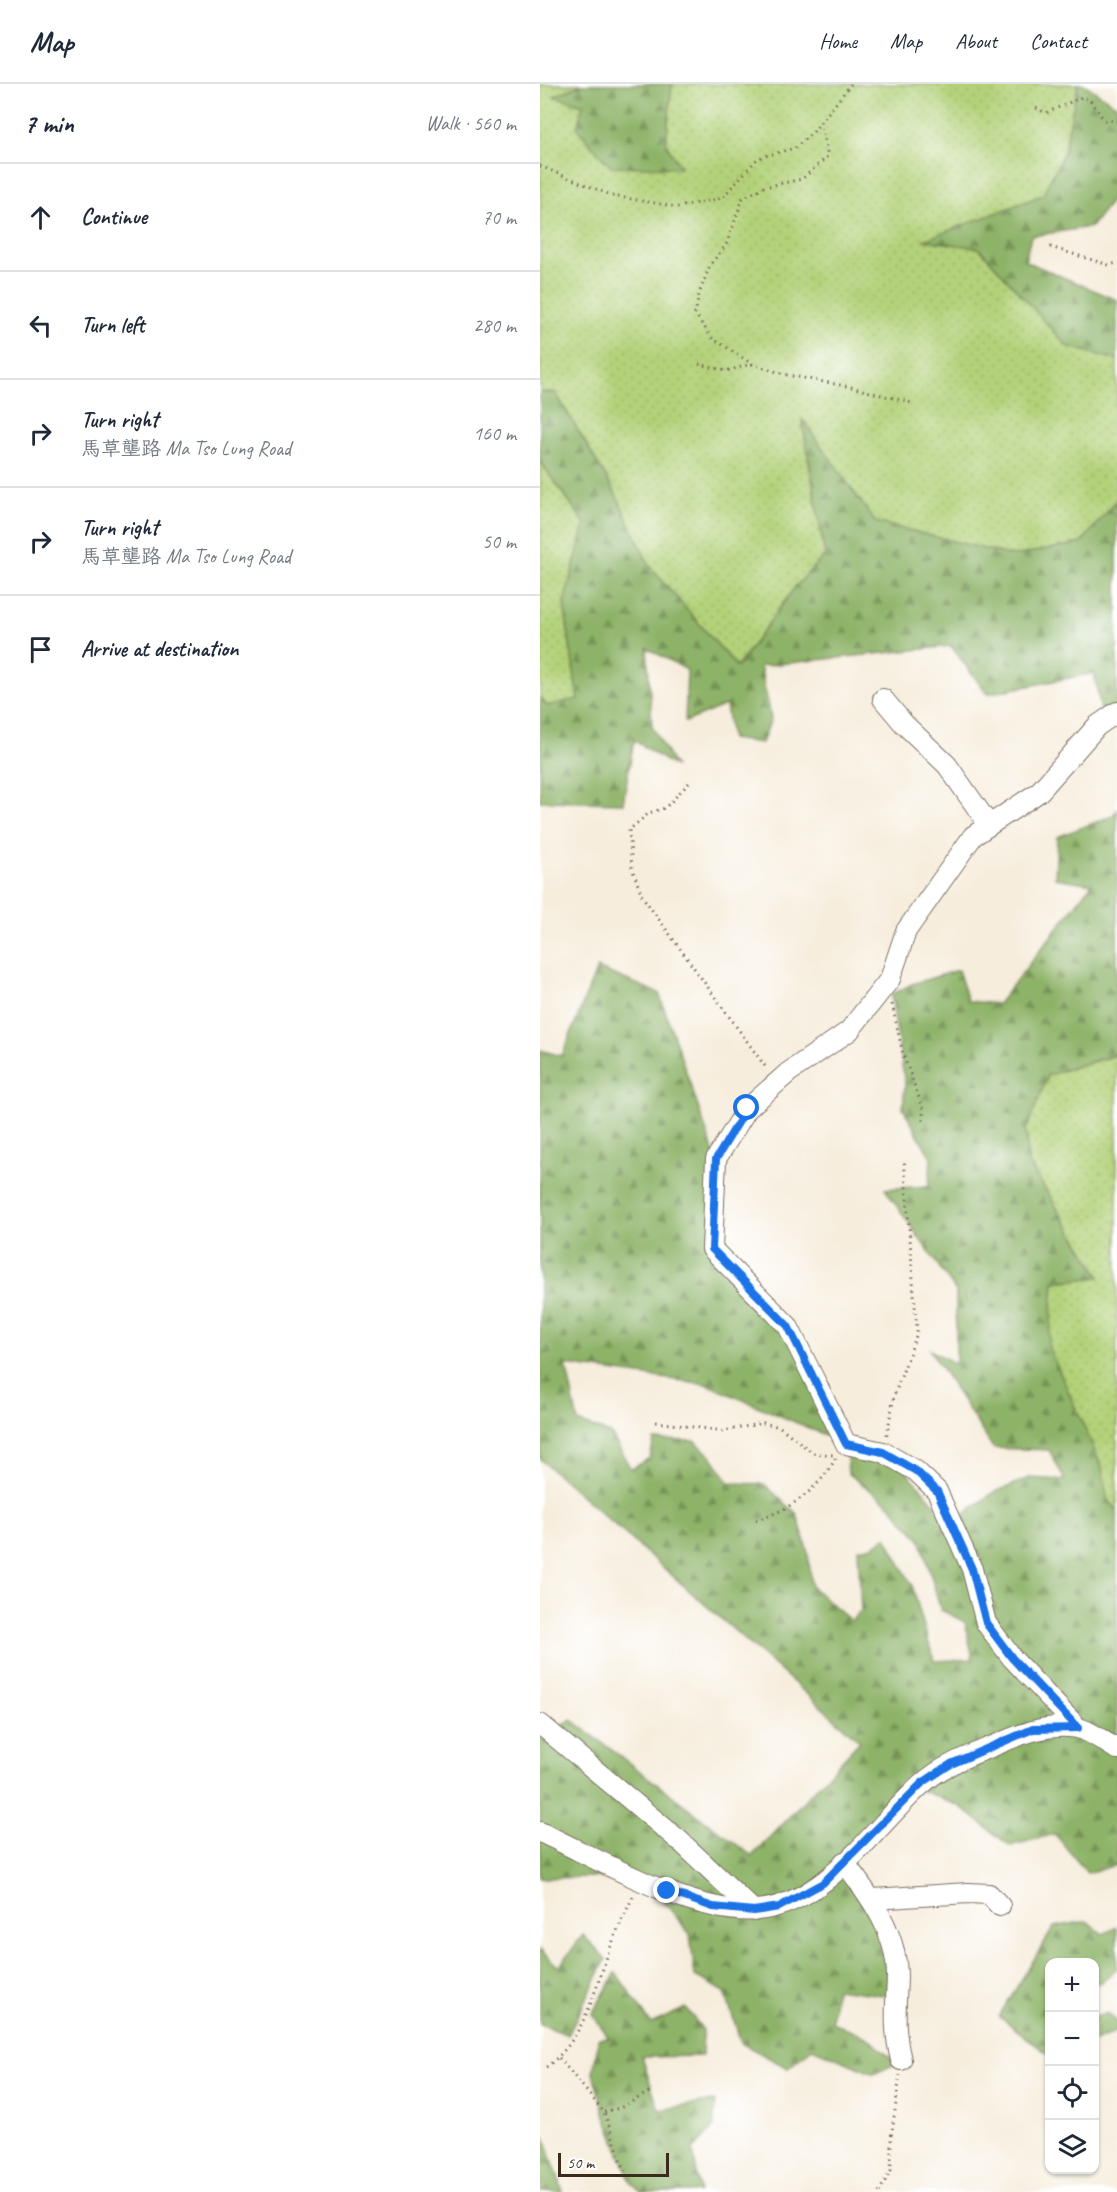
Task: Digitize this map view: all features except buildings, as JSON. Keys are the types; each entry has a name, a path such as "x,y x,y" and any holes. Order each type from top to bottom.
{"street":[{"path":"883,699 904,724 947,765 990,825"},
{"path":"1117,712 1097,726 1039,792 973,836 906,931 890,979 849,1031 777,1082 747,1108 716,1159 712,1249 788,1326 841,1450 883,1452 916,1471 937,1491 972,1569 986,1623 1012,1658 1078,1728 1117,1749"},
{"path":"540,1832 641,1879 713,1907 754,1911 779,1907 823,1883 922,1783 951,1764 1033,1729 1078,1728"},
{"path":"543,1731 681,1842 754,1911"},
{"path":"843,1862 873,1899 891,1938 897,1975 894,2032 901,2060"},
{"path":"873,1899 968,1893 989,1894 1000,1906"}],"path":[{"path":"540,166 612,196 678,207 722,198 758,158 795,148 851,84"},
{"path":"1036,108 1046,113 1082,97 1089,99 1104,120 1117,121"},
{"path":"820,122 828,156 802,179 764,187 743,198 726,245 710,265 699,294 695,314 712,338 752,364 787,375 851,387 912,403"},
{"path":"1050,247 1109,265 1117,263"},
{"path":"699,364 726,371 752,364"},
{"path":"689,783 665,808 649,813 629,830 632,868 642,896 777,1082"},
{"path":"890,979 898,1037 923,1109 923,1122"},
{"path":"883,1452 894,1396 916,1334 904,1159"},
{"path":"656,1422 724,1431 763,1423 780,1427 813,1453 841,1450"},
{"path":"756,1520 772,1516 805,1495 828,1474 841,1450"},
{"path":"546,2067 559,2058 578,2033 613,1940 641,1879"},
{"path":"559,2058 604,2112 625,2171"},
{"path":"879,2192 891,2170 891,2138 901,2079 897,2063 901,2060"},
{"path":"604,2112 620,2108 653,2090"}],"green space":[{"path":"540,84 583,84 555,96 583,105 680,168 666,144 672,84 1078,84 1064,152 1043,195 926,240 979,248 1067,346 1117,360 1117,500 1081,543 1013,556 875,522 802,420 825,555 795,587 737,668 650,567 613,489 555,392 540,392"},
{"path":"583,84 672,84 666,144 681,168 610,166 577,128 583,105 554,96"},
{"path":"1078,84 1084,84 1117,106 1117,143 1115,143 1117,193 1091,227 1031,236 1025,261 1117,300 1117,360 1067,346 979,248 924,240 1043,195 1064,152"},
{"path":"540,392 555,392 613,489 650,567 737,667 795,587 825,555 802,419 875,522 1013,556 1081,543 1117,500 1117,710 1103,721 1094,673 987,694 951,646 760,666 771,719 762,743 731,739 726,705 685,722 687,670 647,648 652,726 675,767 634,740 623,803 540,801 540,697 547,706 578,699 564,603 585,524 540,461"},
{"path":"540,461 586,524 564,603 578,700 547,707 540,697"},
{"path":"1117,810 1117,1054 1048,1075 1026,1130 1028,1162 1100,1277 1054,1282 1049,1348 1102,1467 1107,1498 1117,1510 1117,1865 1087,1873 1055,1834 1010,1846 959,1806 918,1789 831,1863 880,1915 890,1996 836,1989 832,2022 868,2038 897,2063 874,2074 812,2048 788,2068 741,2043 725,1992 695,1976 690,1934 660,1897 598,1877 540,1878 540,1736 572,1720 752,1856 860,1741 540,1459 540,1050 562,1056 597,968 659,993 716,1159 712,1249 798,1345 846,1444 897,1460 951,1523 993,1493 1029,1478 1065,1480 1049,1450 993,1448 930,1350 956,1364 956,1291 885,1189 929,1186 931,1158 903,1108 905,1084 891,995 912,984 958,970 968,1001 998,1004 1092,884 1055,878 1057,837 1112,816","holes":["566,1365 706,1384 846,1444 848,1473 891,1506 921,1541 941,1610 965,1622 973,1659 934,1661 912,1585 886,1537 873,1546 858,1549 861,1611 851,1621 812,1587 808,1553 797,1514 764,1484 730,1483 711,1456 695,1441 654,1440 650,1458 631,1469 611,1434 578,1422"]},
{"path":"1117,1055 1117,1518 1103,1504 1042,1343 1054,1282 1100,1277 1028,1162 1026,1129 1048,1075"},
{"path":"1087,1921 1103,1934 1117,1927 1117,1968 1099,1983 1099,1958 1045,1958 1045,2052 999,2016 1054,1927"},
{"path":"583,1935 606,1959 568,2035 540,2024 540,1950 559,1967"},
{"path":"616,1973 651,2024 686,2008 703,2030 702,2056 642,2057 659,2110 715,2101 714,2127 693,2150 700,2192 642,2192 631,2182 604,2112 593,2073 599,2038 609,2038 592,2014"},
{"path":"1108,2013 1117,2022 1117,2031 1099,2039 1099,2016"},
{"path":"544,2135 563,2191 563,2192 540,2192"}],"route":[{"path":"667,1891 713,1907 754,1911 779,1907 823,1883 897,1811 922,1783 951,1764 1033,1729 1078,1728 1012,1658 986,1623 972,1569 937,1491 916,1471 883,1452 846,1444 788,1326 712,1249 716,1159 747,1108"}]}
